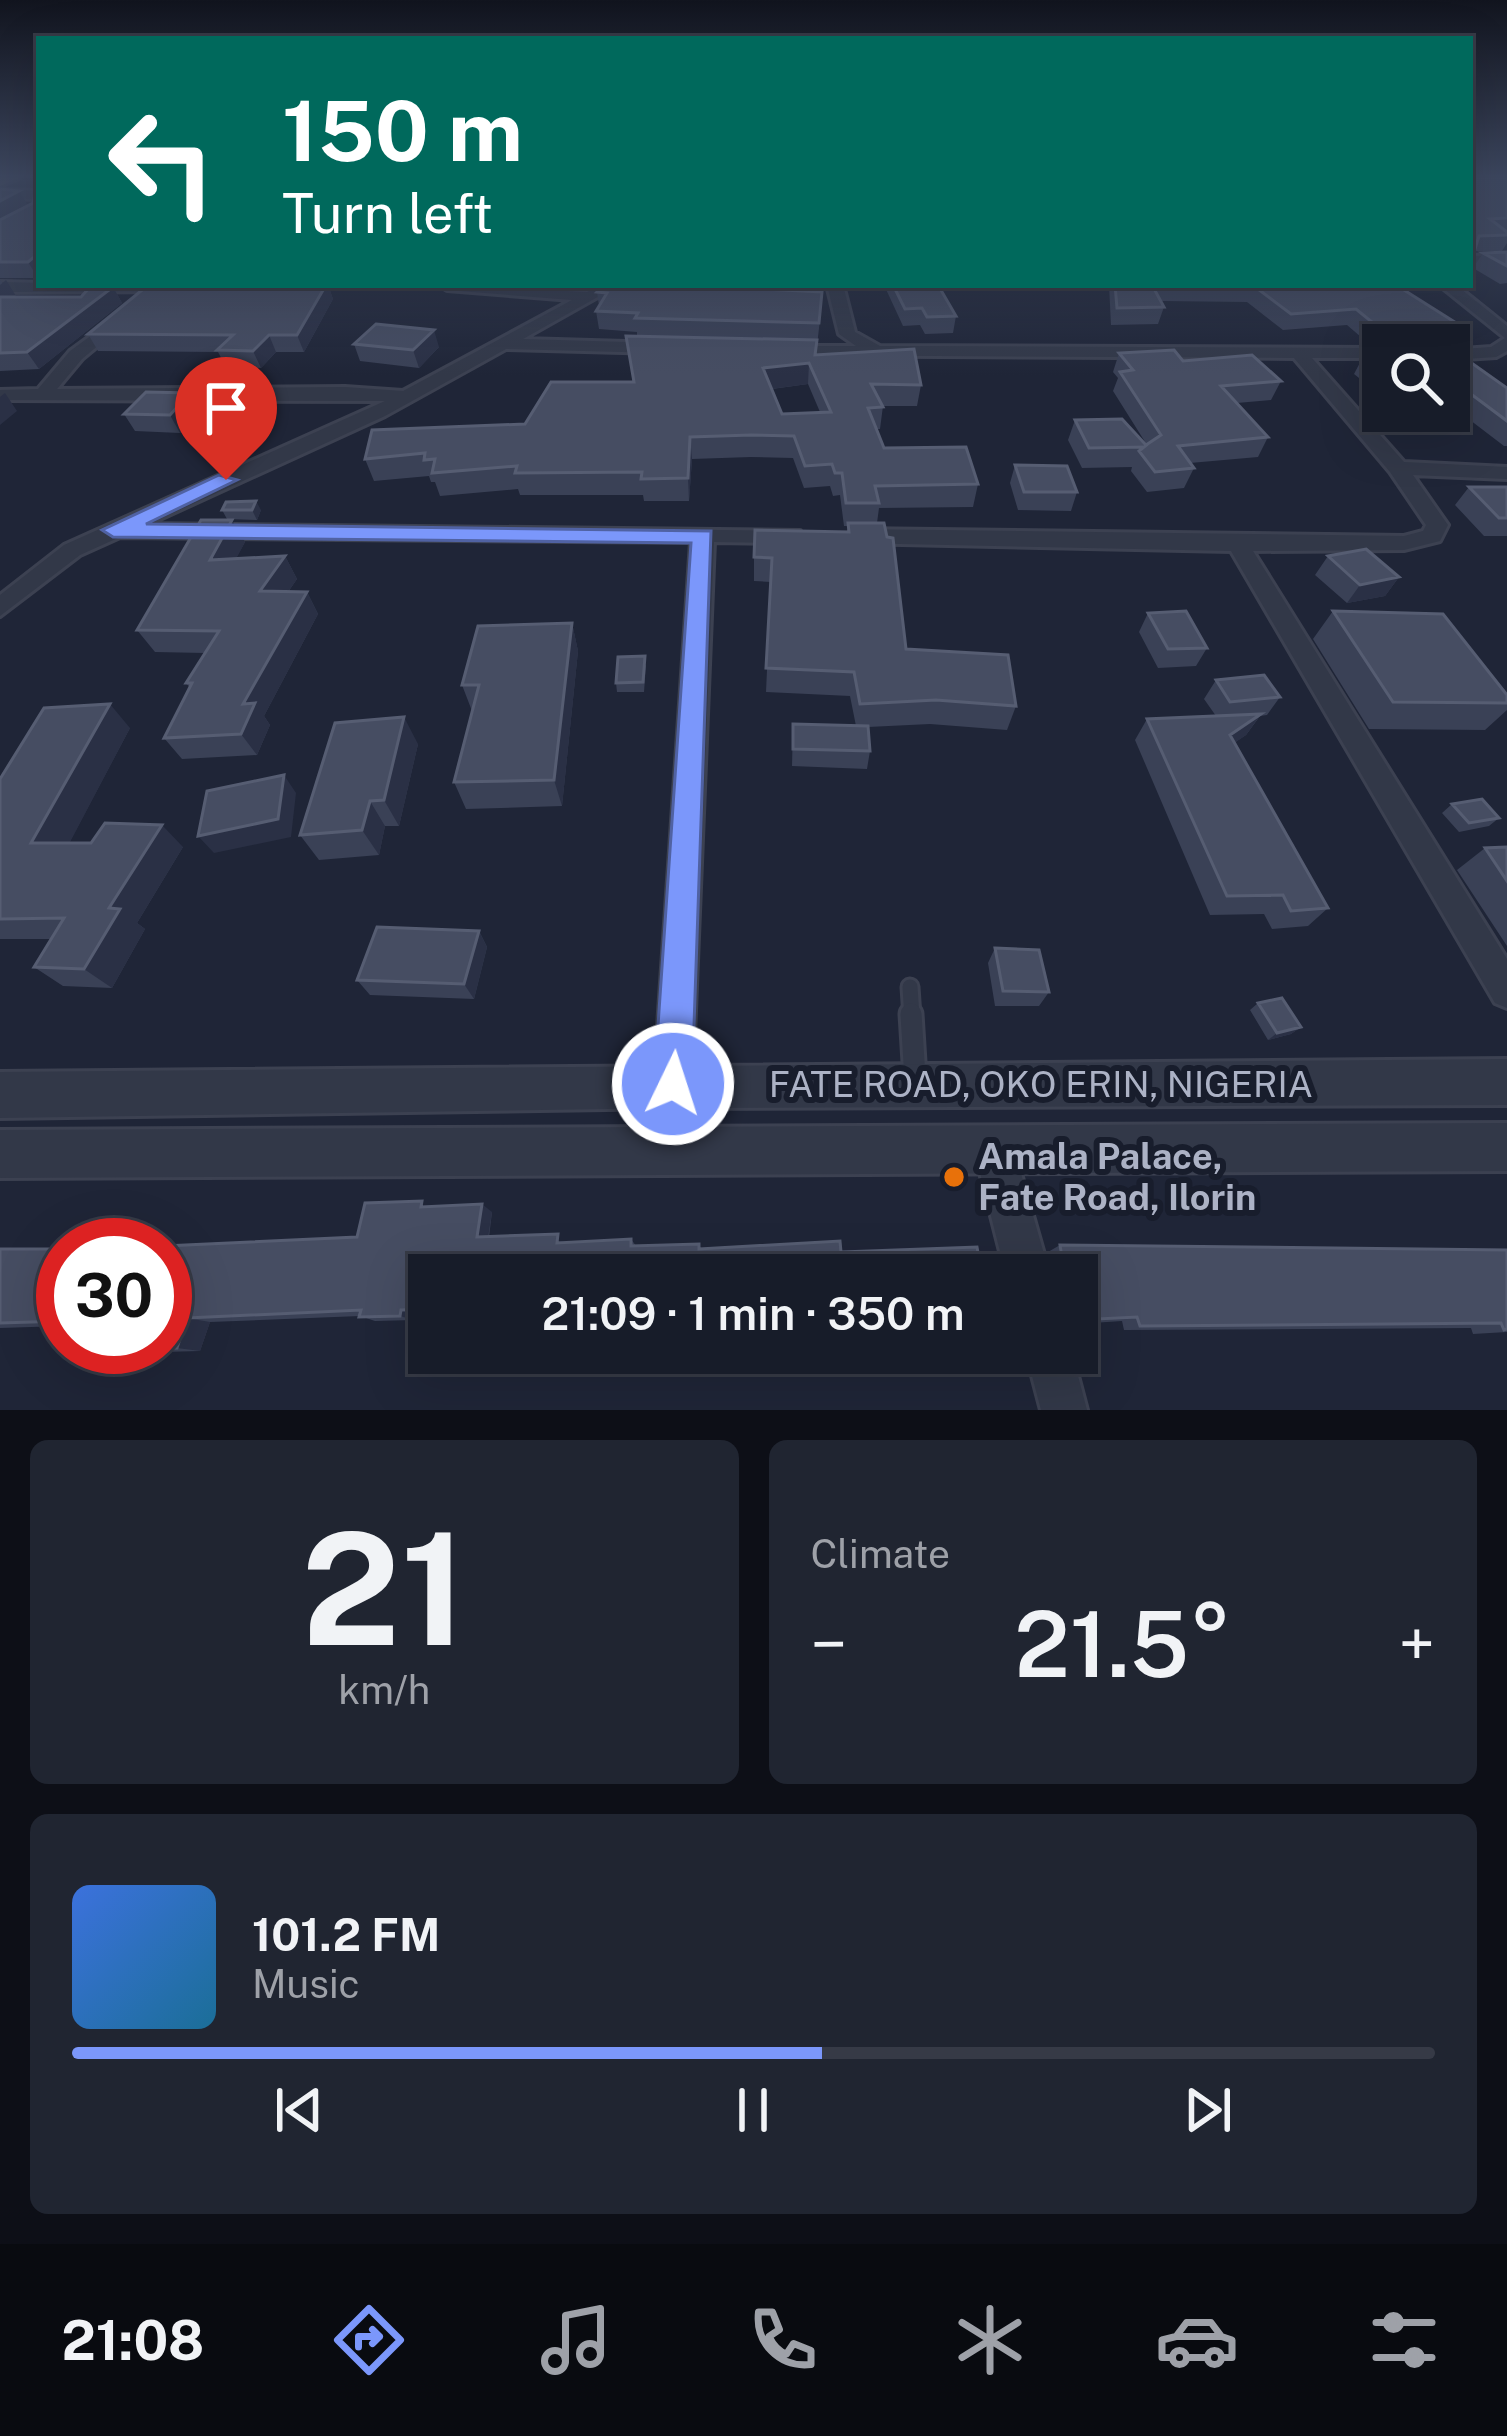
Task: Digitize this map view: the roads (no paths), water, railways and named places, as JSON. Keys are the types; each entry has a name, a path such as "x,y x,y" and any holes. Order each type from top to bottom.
{"street":[{"path":"1473,260 1507,259"},
{"path":"0,287 36,287"},
{"path":"44,393 76,355 155,288"},
{"path":"486,288 591,296"},
{"path":"0,395 377,403 408,397 606,288"},
{"path":"836,288 847,334 878,352"},
{"path":"1450,288 1507,338 1496,352 1470,354"},
{"path":"821,352 847,334"},
{"path":"502,344 685,349"},
{"path":"753,351 1362,353"},
{"path":"113,530 1239,544 1404,543 1432,536 1437,525 1398,468 1297,351"},
{"path":"0,608 72,550 377,403"},
{"path":"1398,468 1507,473"},
{"path":"673,1084 703,536"},
{"path":"1239,544 1253,577 1507,992"},
{"name":"FATE ROAD, OKO ERIN, NIGERIA","path":"0,1094 673,1084 1507,1082"},
{"name":"FATE ROAD, OKO ERIN, NIGERIA","path":"0,1154 1507,1147"},
{"path":"994,1149 1022,1254"},
{"path":"1055,1374 1064,1410"}],"lane":[{"path":"910,987 916,1084"}],"place":[{"name":"Amala Palace, Fate Road, Ilorin","path":"954,1177"}]}
